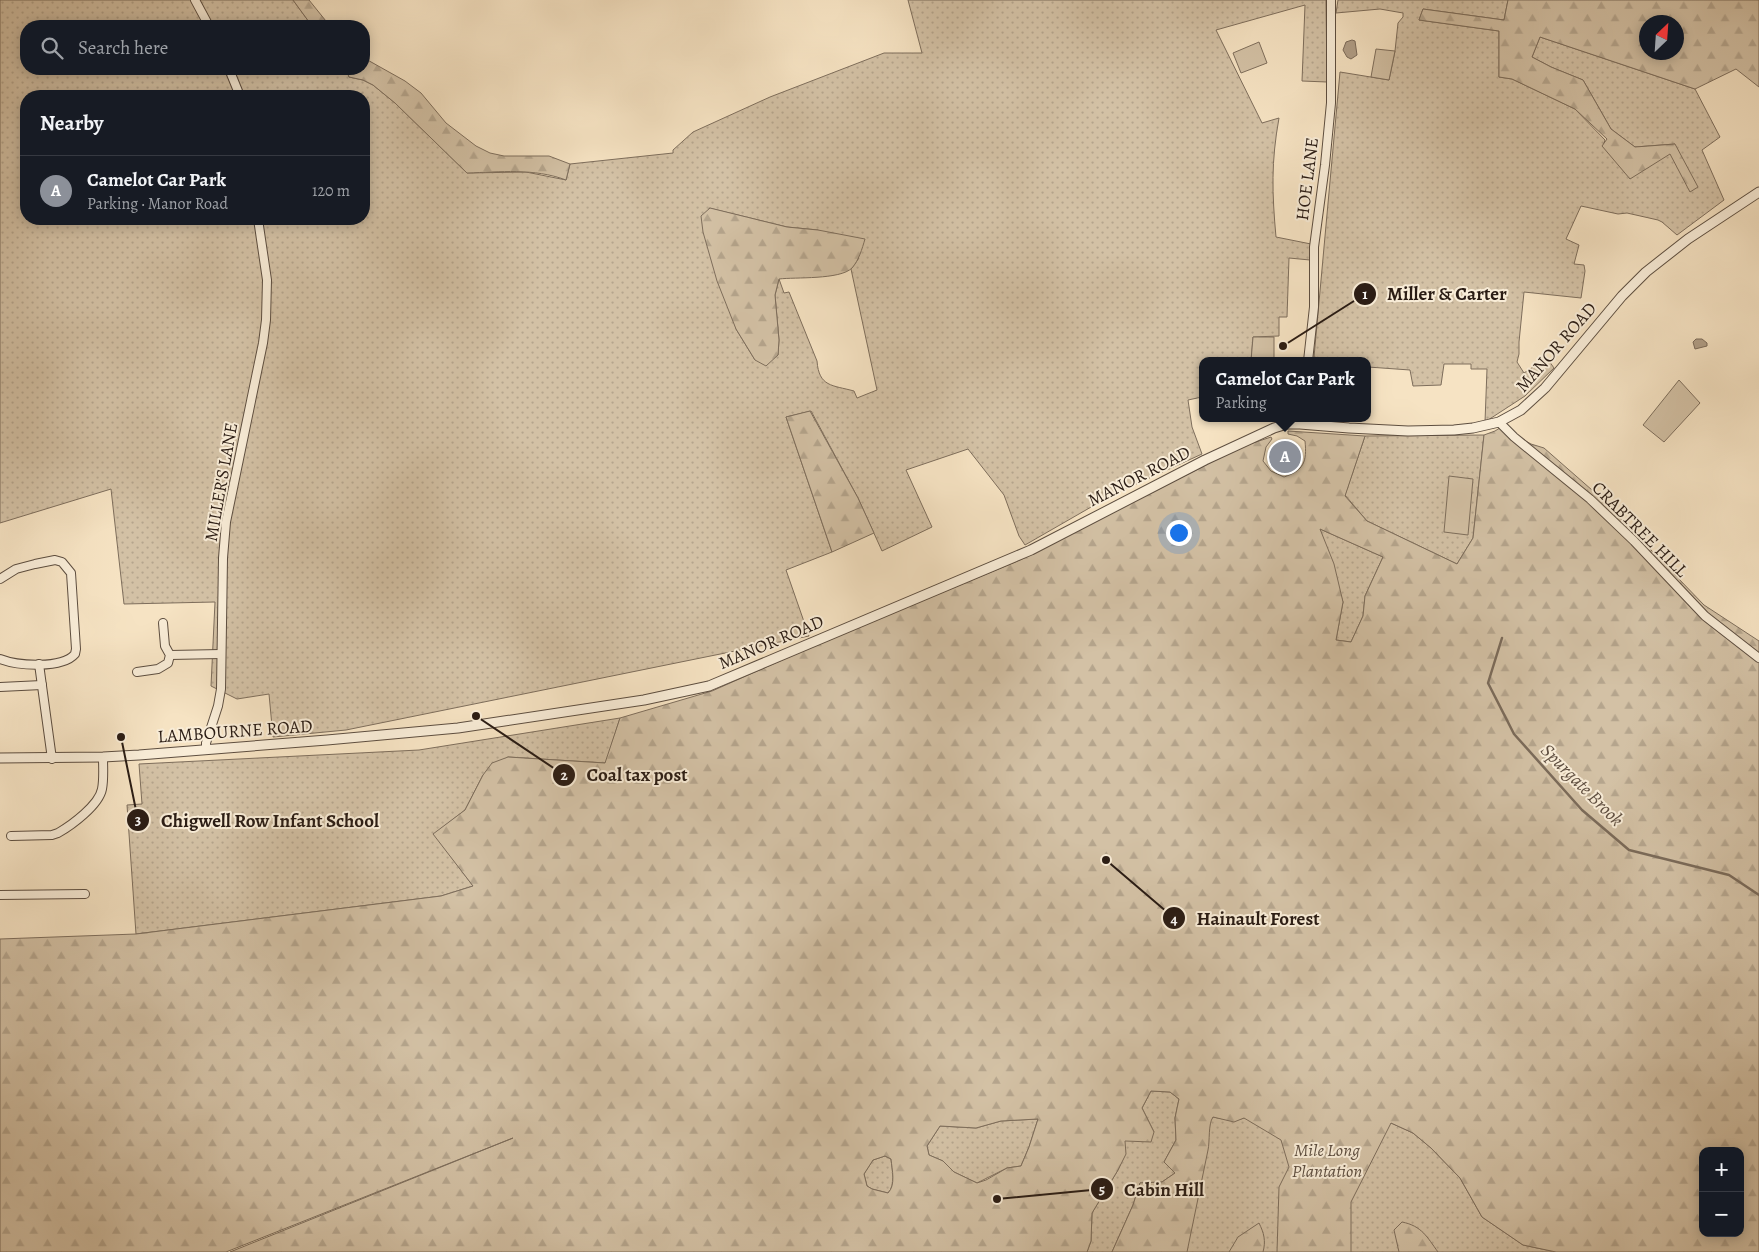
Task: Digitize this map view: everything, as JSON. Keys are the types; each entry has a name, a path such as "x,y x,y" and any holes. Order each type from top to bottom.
{"street":[{"path":"195,0 206,20"},
{"name":"HOE LANE","path":"1308,357 1314,307 1314,247 1331,103 1331,0"},
{"path":"231,75 238,90"},
{"name":"MANOR ROAD","path":"1307,422 1349,428 1408,431 1473,428 1500,422 1521,410 1545,388 1622,296 1646,272 1688,239 1759,192"},
{"name":"MILLER'S LANE","path":"206,750 221,689 223,558 226,522 263,343 266,320 267,280 259,225"},
{"name":"MANOR ROAD","path":"472,725 644,700 709,686 1031,550 1264,432 1296,422"},
{"name":"CRABTREE HILL","path":"1500,422 1514,437 1590,500 1634,541 1705,616 1759,658"},
{"path":"0,579 16,569 55,560 62,562 71,573 75,654 68,661 39,664 18,664 0,659"},
{"path":"137,672 164,666 168,663 170,655 165,646 164,623"},
{"path":"170,655 221,654"},
{"path":"39,664 52,759"},
{"path":"0,687 42,685"},
{"name":"LAMBOURNE ROAD","path":"0,758 102,758 336,740 472,725"},
{"path":"11,836 52,835 58,833 92,806 103,787 102,758"},
{"path":"0,895 84,894"}],"green space":[{"path":"0,0 293,0 308,20 20,20 20,75 348,75 349,77 363,80 373,85 395,103 467,173 526,172 566,180 570,164 673,153 673,150 693,132 770,97 884,53 922,53 908,0 1326,0 1327,82 1302,81 1305,5 1216,30 1262,123 1279,118 1273,178 1276,237 1311,244 1310,260 1289,258 1287,317 1279,317 1279,336 1253,337 1251,357 1199,357 1199,398 1188,400 1192,427 1202,454 1112,495 1025,545 1019,536 1004,495 968,449 906,470 932,527 882,551 858,498 811,411 786,417 832,552 786,570 809,636 346,730 273,737 269,694 237,699 211,686 215,602 124,604 111,489 0,523","holes":["709,208 787,227 818,230 859,258 851,269 877,390 857,398 854,391 833,386 824,380 818,370 817,361 789,292 784,293 779,279 775,295 779,340 778,355 755,360 736,329"]},
{"path":"293,0 309,0 325,20 308,20"},
{"path":"1338,0 1508,0 1504,20 1423,9 1419,20 1499,31 1499,77 1512,79 1575,109 1605,140 1603,146 1630,178 1675,144 1635,147 1611,129 1583,80 1532,57 1540,37 1695,89 1720,137 1702,150 1724,200 1677,235 1658,220 1581,206 1566,239 1579,245 1574,264 1584,265 1585,271 1581,298 1524,292 1517,362 1524,373 1547,358 1554,368 1525,396 1485,422 1487,369 1471,369 1471,364 1444,364 1441,385 1413,386 1410,370 1371,367 1371,357 1314,357 1340,72 1389,80 1398,23 1403,17 1403,13 1380,9 1336,13"},
{"path":"1508,0 1759,0 1759,87 1736,69 1695,89 1540,37 1532,57 1583,80 1611,129 1635,147 1675,144 1698,187 1690,192 1670,154 1630,179 1602,146 1607,139 1575,109 1512,79 1499,77 1499,31 1419,20 1423,9 1504,20"},
{"path":"1259,42 1267,63 1241,73 1233,53"},
{"path":"1376,49 1395,51 1389,80 1371,77"},
{"path":"370,61 405,81 421,93 446,123 476,146 490,153 504,156 549,156 570,164 566,180 529,172 467,173 395,103 373,85 363,80 349,77 348,75 370,75"},
{"path":"710,208 787,227 818,230 865,239 857,262 846,272 828,276 779,279 775,295 779,340 778,355 766,366 755,360 736,329 717,281 703,232 701,216"},
{"path":"1253,337 1274,337 1274,357 1251,357"},
{"path":"1679,380 1700,403 1664,442 1643,425"},
{"path":"810,411 858,498 874,533 832,552 786,417"},
{"name":"Mile Long Plantation","path":"1506,424 1512,433 1531,444 1544,448 1600,497 1704,605 1759,641 1759,1252 1556,1252 1523,1245 1482,1217 1460,1178 1431,1148 1413,1133 1391,1123 1351,1202 1351,1252 1277,1252 1279,1187 1289,1167 1281,1140 1244,1118 1234,1122 1213,1117 1210,1124 1208,1150 1187,1252 1112,1252 1133,1205 1140,1183 1162,1182 1175,1173 1164,1162 1176,1140 1175,1118 1179,1099 1170,1092 1151,1091 1142,1108 1154,1132 1151,1142 1125,1141 1126,1154 1092,1213 1091,1241 1087,1252 230,1252 513,1138 226,1252 0,1252 0,939 136,934 441,896 473,886 433,834 465,810 483,775 492,763 508,757 605,763 620,718 712,691 832,638 1020,560 1241,447 1271,437 1272,439 1266,447 1263,461 1271,471 1284,477 1291,474 1300,468 1305,460 1305,441 1297,436 1288,434 1288,431 1365,436 1345,496 1367,521 1457,564 1473,538 1484,435","holes":["1320,529 1383,557 1365,596 1363,616 1351,642 1336,640 1343,602 1334,564","1038,1119 1021,1166 1007,1168 977,1183 954,1172 943,1161 929,1155 927,1146 940,1126 976,1128 1001,1121","885,1156 891,1159 893,1172 893,1182 888,1193 867,1186 864,1174 873,1160"]},
{"path":"1484,435 1473,538 1457,564 1367,521 1345,495 1365,436"},
{"path":"1449,476 1473,479 1468,535 1444,532"},
{"path":"1320,529 1383,557 1365,596 1363,616 1351,642 1336,640 1343,602"},
{"path":"620,718 606,763 508,757 483,775 465,810 434,834 473,886 441,896 136,934 127,805 142,804 139,764 419,750"},
{"path":"1151,1091 1170,1092 1179,1099 1175,1118 1176,1140 1164,1162 1175,1173 1162,1182 1140,1183 1133,1205 1112,1252 1087,1252 1091,1241 1092,1213 1118,1170 1125,1154 1124,1140 1154,1132 1142,1108"},
{"name":"Mile Long Plantation","path":"1213,1117 1234,1121 1244,1118 1391,1123 1413,1133 1431,1148 1460,1178 1482,1217 1523,1245 1556,1252 1172,1252 1210,1121"},
{"path":"1038,1119 1021,1166 1007,1168 977,1183 954,1172 943,1161 929,1155 927,1146 940,1126 976,1128 1001,1121"},
{"path":"885,1156 891,1159 893,1172 893,1182 888,1193 867,1186 864,1174 873,1160"},
{"path":"1402,1222 1419,1229 1438,1252 1399,1252 1394,1230"},
{"path":"1259,1223 1264,1237 1263,1252 1229,1252 1238,1237"}],"shaded area":[{"path":"1355,41 1357,55 1351,59 1347,57 1343,50 1346,42"},
{"path":"1696,339 1702,339 1707,343 1707,346 1695,349 1693,342"}],"waterway":[{"name":"Spurgate Brook","path":"1502,638 1488,683 1514,734 1582,810 1629,850 1729,875 1759,895"}],"place":[{"name":"Miller & Carter","path":"1283,346"},
{"name":"Camelot Car Park","path":"1285,457"},
{"name":"Coal tax post","path":"476,716"},
{"name":"Chigwell Row Infant School","path":"121,737"},
{"name":"Hainault Forest","path":"1106,860"},
{"name":"Cabin Hill","path":"997,1199"}]}
